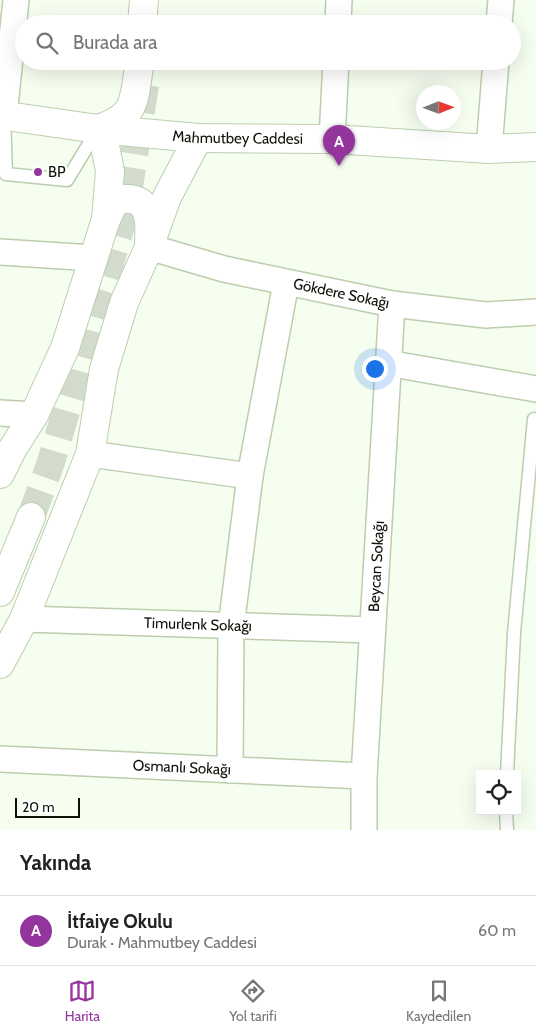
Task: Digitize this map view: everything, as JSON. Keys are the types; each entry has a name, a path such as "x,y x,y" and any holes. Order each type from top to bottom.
{"main road":[{"path":"143,15 144,0"},
{"path":"106,219 110,171 104,141 98,129 116,123 126,116 132,105 138,70"},
{"name":"Mahmutbey Caddesi","path":"2,116 98,129 198,138 332,139 489,149 536,148"},
{"path":"0,664 24,619 90,454 104,369 124,303 149,248 167,197 198,138"},
{"path":"0,474 13,448 34,415 65,348 106,219 116,201 123,198 137,200 148,212 150,225 149,248"},
{"path":"0,544 23,512 0,592"}],"street":[{"path":"2,116 16,0"},
{"path":"339,15 340,0"},
{"path":"500,15 501,0"},
{"path":"332,139 336,70"},
{"path":"489,149 495,70"},
{"path":"536,148 536,156"},
{"name":"Gökdere Sokağı","path":"149,248 224,269 392,304 486,315 536,312"},
{"path":"0,252 93,258"},
{"path":"230,770 231,627 250,476 286,283"},
{"name":"Beycan Sokağı","path":"364,830 364,776 392,304"},
{"path":"387,363 536,389"},
{"path":"0,413 34,415"},
{"path":"90,454 250,476"},
{"name":"Timurlenk Sokağı","path":"24,619 372,630"},
{"name":"Osmanlı Sokağı","path":"0,760 364,776"}],"lane":[{"path":"2,116 6,174 67,180 98,129"},
{"path":"508,770 514,633 534,419"},
{"path":"506,815 507,830"}],"tunnel":[{"path":"31,517 51,462 125,212 146,79"}],"place":[{"name":"İtfaiye Okulu","path":"339,166"},
{"name":"BP","path":"38,172"}]}
